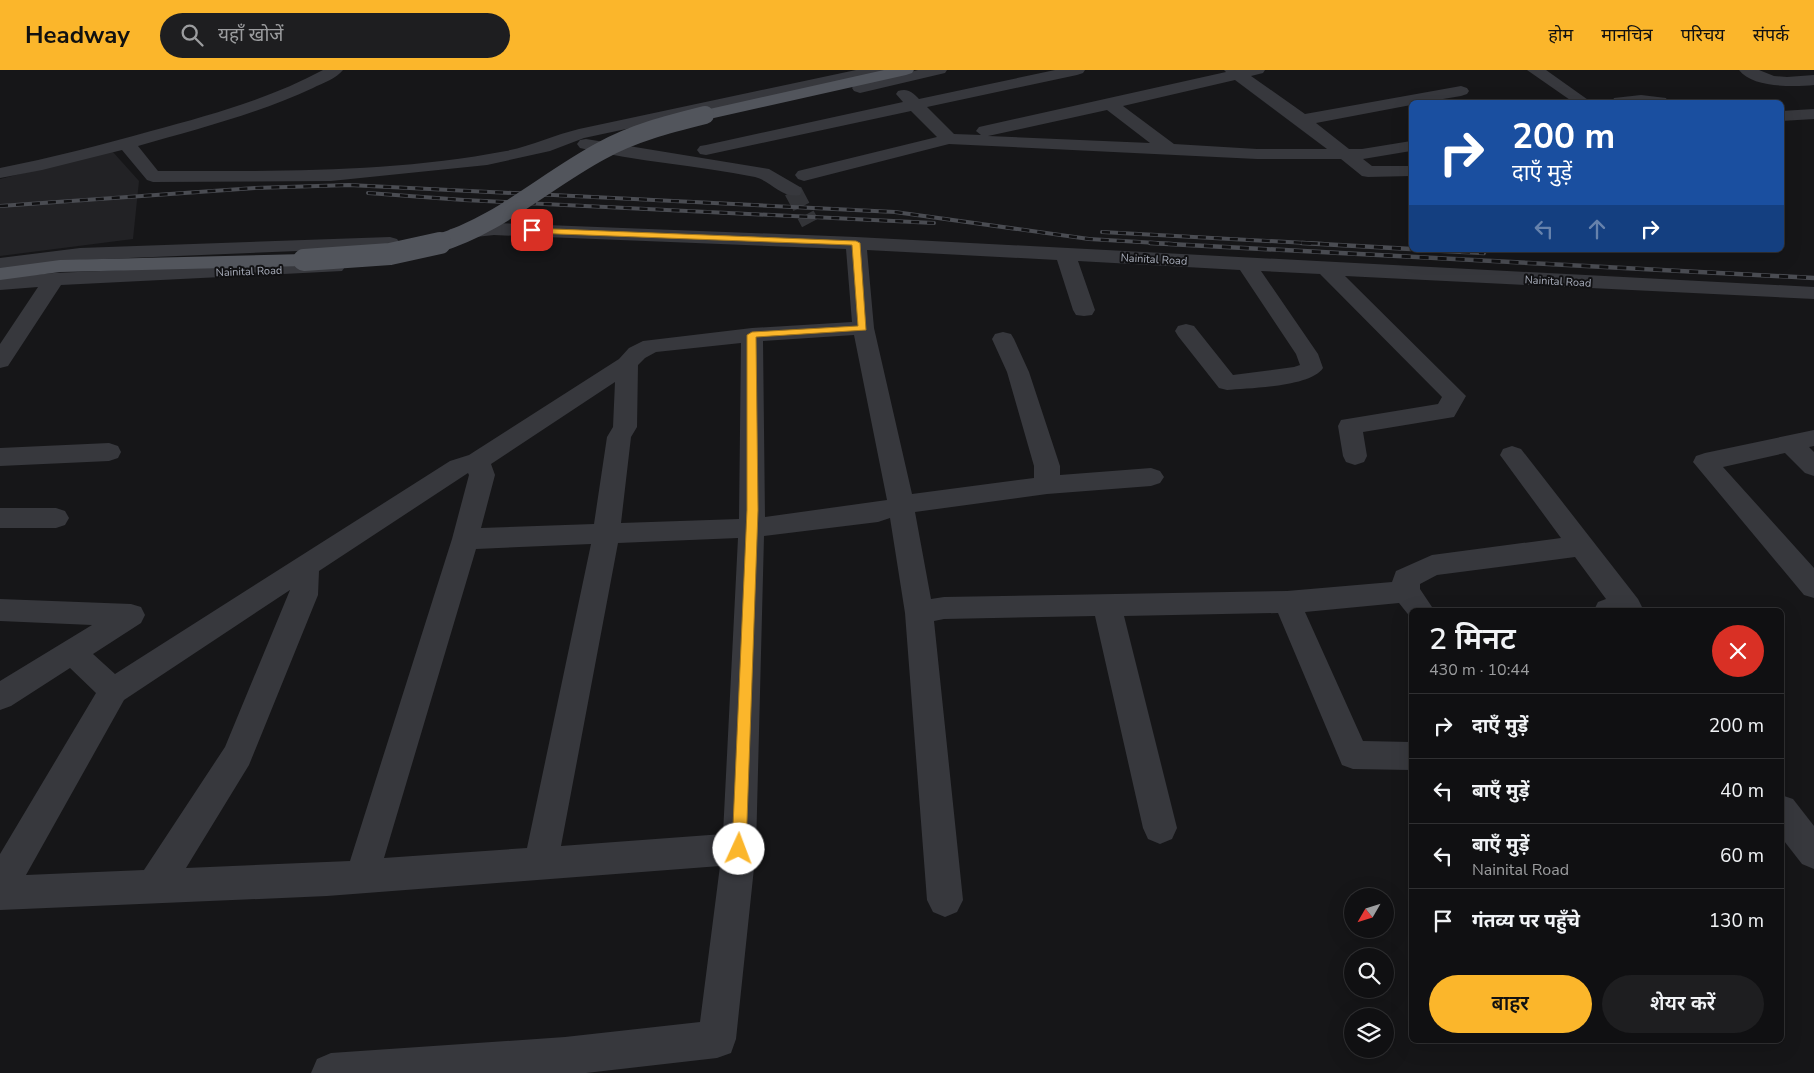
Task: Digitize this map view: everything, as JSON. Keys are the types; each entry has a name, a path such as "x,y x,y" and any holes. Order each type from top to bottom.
{"main road":[{"name":"Nainital Road","path":"0,274 60,266 347,258 392,253 439,243 480,226 520,204 610,146 651,128 906,70"}],"street":[{"path":"0,173 126,143 256,105 306,86 335,70"},
{"path":"126,143 153,176 319,176 454,164 528,151 565,140 602,140 657,133 884,76 939,70"},
{"path":"706,150 1077,70"},
{"path":"804,175 950,139 1110,104 1235,72 1257,70"},
{"path":"1535,70 1580,100"},
{"path":"1747,70 1775,82 1796,83 1814,80"},
{"path":"1235,72 1302,120 1362,169 1372,173 1409,171"},
{"path":"884,76 950,139 1257,154 1362,154 1409,146"},
{"path":"1411,100 1460,91"},
{"path":"1302,120 1409,100"},
{"path":"1110,104 1169,149"},
{"path":"1784,116 1814,114"},
{"path":"565,140 764,173 793,191"},
{"path":"907,228 1100,238 1108,256"},
{"name":"Nainital Road","path":"0,264 80,254 438,241 494,229 855,231 1064,254 1813,294"},
{"path":"855,231 863,328 901,505 918,613 945,900"},
{"name":"Nainital Road","path":"0,284 54,279 371,266 406,259 438,241"},
{"path":"1064,254 1084,310"},
{"path":"1186,331 1227,383 1299,374 1312,368 1306,354 1246,264"},
{"path":"1325,268 1454,396 1446,411 1350,426 1355,456"},
{"path":"0,361 54,279"},
{"path":"0,887 113,692 306,566 459,467 478,461 627,364 637,353 651,346 752,335 863,328"},
{"path":"331,1073 564,1065 717,1039 739,849 752,528 752,335"},
{"path":"1003,339 1018,372 1047,466 1047,485"},
{"path":"541,863 606,534 619,437 625,427 627,364"},
{"path":"1814,467 1802,440 1705,462 1814,587"},
{"path":"0,457 109,452"},
{"path":"1512,455 1628,607 1621,608"},
{"path":"362,876 465,539 482,475 478,461"},
{"path":"465,539 752,528 878,512 901,505 1047,485 1151,477"},
{"path":"0,518 56,518"},
{"path":"918,613 944,608 1413,601 1406,579 1432,565 1581,546"},
{"path":"153,886 178,851 238,755 304,595 306,566"},
{"path":"1287,602 1353,755 1409,756"},
{"path":"1107,606 1160,828"},
{"path":"0,610 131,615 0,697"},
{"path":"72,652 113,692"},
{"path":"1784,814 1814,853"},
{"path":"0,893 362,876 739,849"}],"shaded area":[{"path":"112,151 139,181 133,239 0,256 0,179"}],"tunnel":[{"path":"793,191 810,223"}],"railway":[{"path":"0,206 255,188 349,185 895,212 1089,239 1174,244"},
{"path":"368,193 464,200 934,223"},
{"path":"1102,232 1325,244"},
{"path":"1150,243 1814,278"},
{"path":"1302,243 1409,249"},
{"path":"1464,252 1484,253"}],"route":[{"path":"532,230 856,243 863,328 752,335 752,510 739,849"}]}
